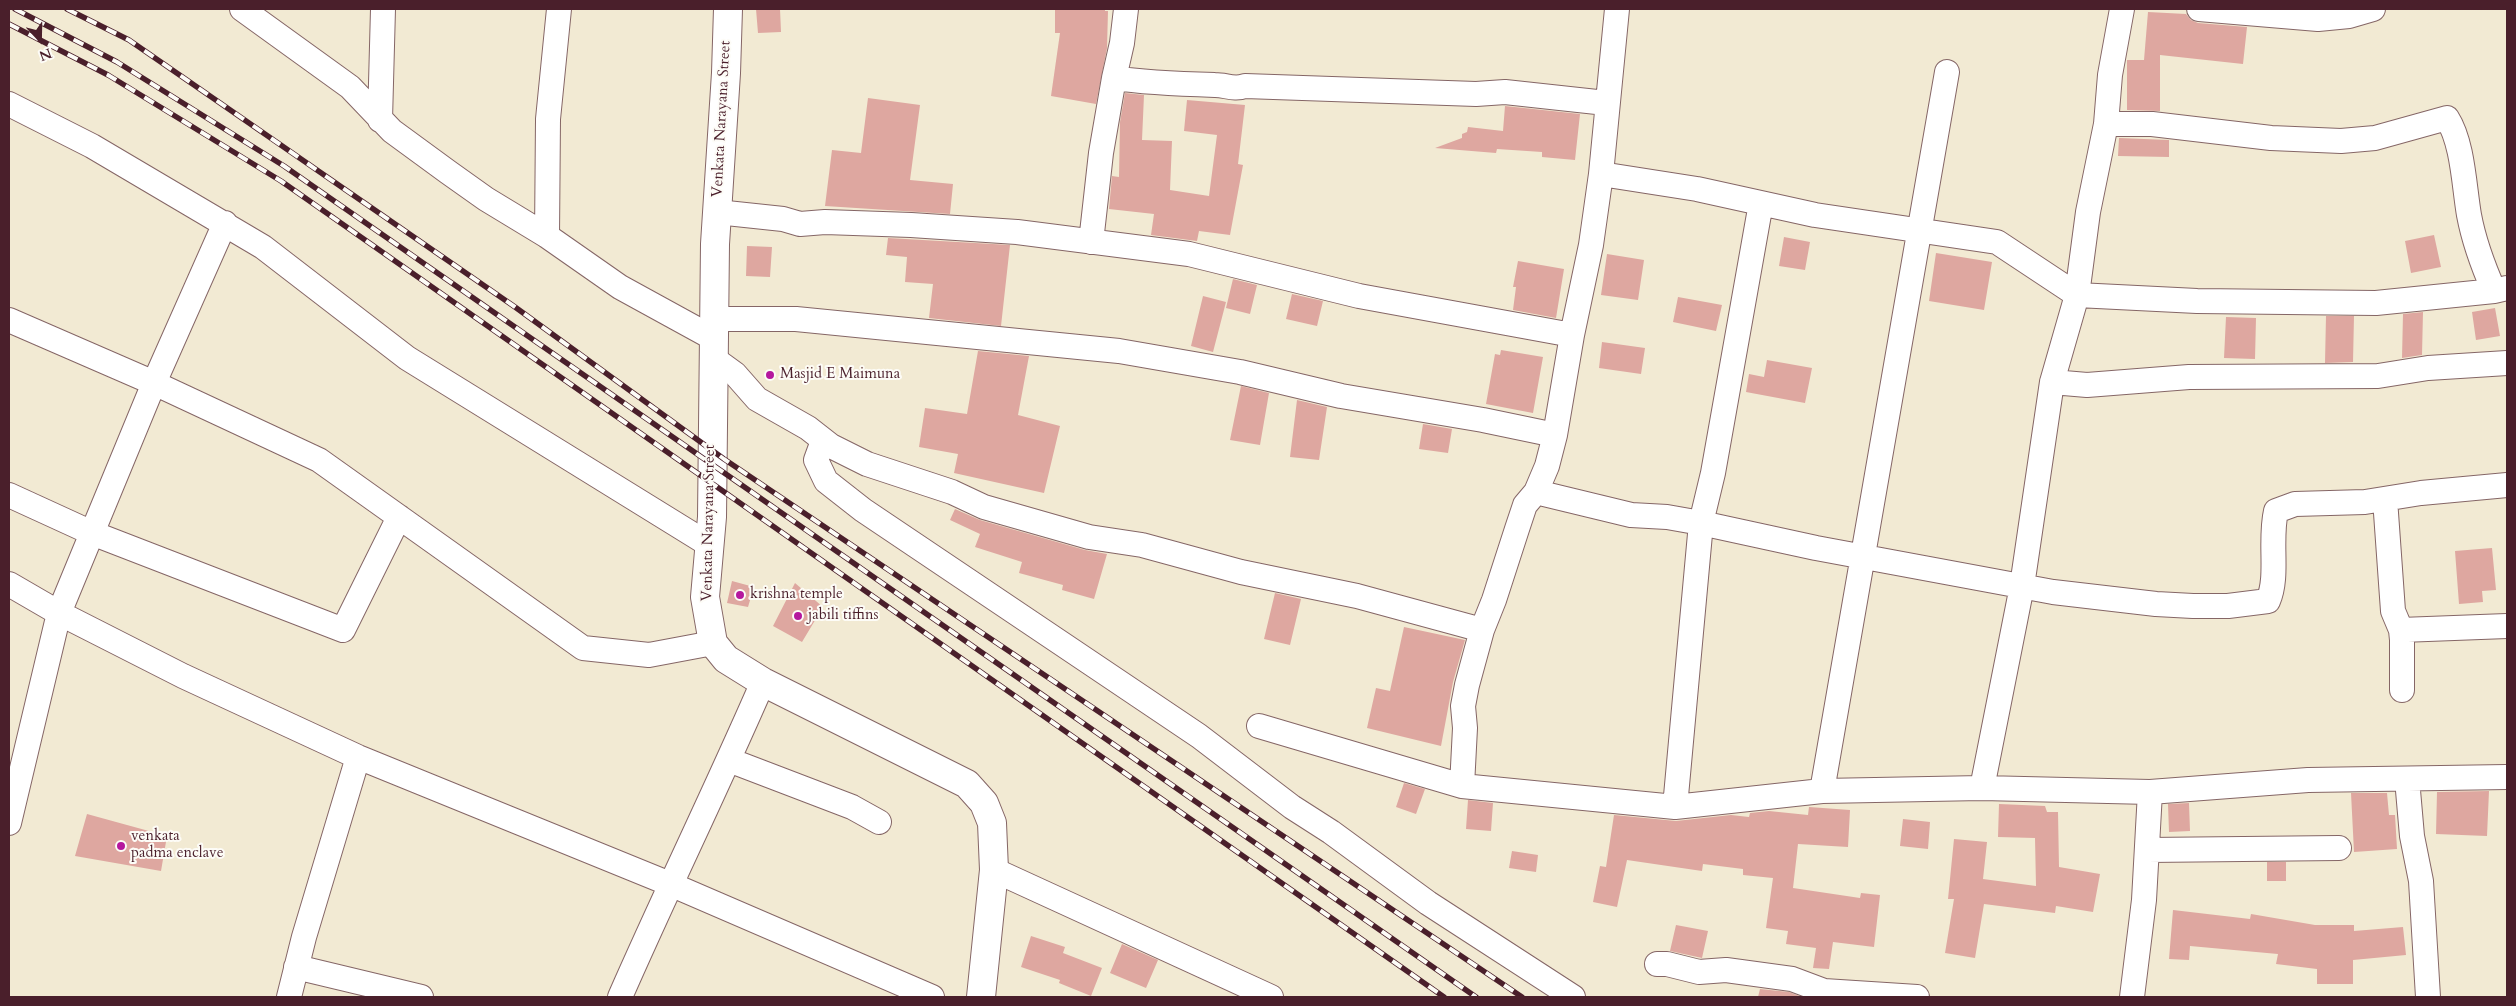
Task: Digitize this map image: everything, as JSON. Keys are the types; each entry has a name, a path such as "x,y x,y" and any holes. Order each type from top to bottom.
{"street":[{"path":"242,9 350,87 380,120 486,199 547,236 620,287 713,338 735,374 757,399 808,428 831,446 867,464 952,492 984,506 1089,537 1142,546 1241,572 1357,596 1482,630"},
{"path":"380,120 383,9"},
{"path":"547,236 548,119 559,9"},
{"name":"Venkata Narayana Street","path":"713,643 705,597 708,544 712,517 713,338 717,212 728,9"},
{"path":"1090,242 1101,153 1122,43 1126,9"},
{"path":"1462,786 1465,728 1463,706 1482,630 1525,506 1536,492 1547,466 1555,435 1572,335 1591,245 1601,174 1606,103 1617,9"},
{"path":"1982,788 2022,586 2052,382 2077,295 2088,212 2106,124 2110,75 2122,9"},
{"path":"2199,9 2318,19 2349,16 2374,9"},
{"path":"1822,791 1947,72"},
{"path":"1114,78 1140,82 1217,85 1237,89 1245,86 1476,94 1504,92 1606,103"},
{"path":"9,104 92,146 225,223 263,247 407,358 708,544"},
{"path":"1601,174 1698,189 1815,215 1997,242 2077,295 2197,301 2376,303 2501,290 2476,242 2463,170 2447,118 2375,138 2341,141 2271,138 2152,124 2106,124"},
{"path":"1675,807 1701,523 1713,473 1761,203"},
{"path":"717,212 771,217 800,224 826,222 1017,232 1213,258 1329,290 1572,335"},
{"path":"9,824 59,613 154,383 225,223"},
{"path":"713,338 796,319 1119,351 1240,372 1340,396 1555,435"},
{"path":"9,320 154,383 319,460 582,648 649,655 713,643 726,658 763,682 967,784 984,803 992,823 994,870 981,997"},
{"path":"2052,382 2087,385 2189,377 2378,376 2428,368 2507,363"},
{"path":"831,446 820,448 816,460 819,472 826,481 852,502 1198,736 1292,807 1331,832 1428,903 1573,997"},
{"path":"1536,492 1631,515 1667,517 1701,523 2022,586 2156,604 2228,606 2268,601 2274,582 2272,533 2276,511 2295,504 2365,502 2421,493 2507,485"},
{"path":"9,495 92,533 343,630 399,517"},
{"path":"2385,499 2393,611 2401,630 2402,690"},
{"path":"9,584 59,613 183,676 358,757 670,884 932,997"},
{"path":"2401,630 2507,626"},
{"path":"620,997 763,682"},
{"path":"1259,726 1462,786 1675,807 1822,791 1982,788 2150,792 2308,780 2507,776"},
{"path":"289,997 296,967 358,757"},
{"path":"729,760 852,807 879,822"},
{"path":"2407,779 2412,836 2421,880 2428,997"},
{"path":"2136,997 2148,850 2150,792"},
{"path":"2148,850 2339,848"},
{"path":"994,870 1271,997"},
{"path":"1657,964 1667,964 1699,972 1726,970 1792,979 1824,991 1918,997"},
{"path":"296,967 421,997"}],"building":[{"path":"756,9 780,9 781,32 758,33"},
{"path":"1055,9 1105,9 1105,11 1108,11 1107,48 1096,104 1051,96 1060,33 1055,33"},
{"path":"2148,12 2186,14 2191,20 2198,23 2247,27 2243,64 2160,55 2160,111 2127,110 2127,60 2144,60"},
{"path":"1125,93 1144,95 1142,140 1172,141 1170,190 1209,196 1217,135 1184,131 1187,100 1245,105 1238,164 1243,165 1230,235 1199,231 1197,241 1151,235 1154,214 1109,209 1112,176 1119,177 1120,122"},
{"path":"868,98 920,105 910,180 953,184 950,214 825,206 832,150 861,153"},
{"path":"1505,106 1580,114 1575,160 1542,157 1542,152 1497,149 1496,153 1435,148 1462,138 1462,134 1467,132 1468,127 1503,131"},
{"path":"2119,138 2169,140 2169,157 2118,156"},
{"path":"2434,235 2441,267 2411,273 2405,241"},
{"path":"1784,237 1810,242 1805,270 1779,266"},
{"path":"888,238 1010,245 1001,326 929,318 933,284 905,282 907,257 886,255"},
{"path":"747,246 772,247 770,277 746,276"},
{"path":"1936,253 1992,262 1984,310 1929,301"},
{"path":"1607,254 1644,260 1638,300 1601,295"},
{"path":"1518,261 1564,269 1556,318 1513,310 1516,287 1513,287"},
{"path":"1233,279 1257,285 1250,314 1226,308"},
{"path":"1292,294 1323,301 1317,326 1286,319"},
{"path":"1203,296 1226,302 1213,352 1191,346"},
{"path":"1678,297 1722,305 1716,331 1673,322"},
{"path":"2495,308 2500,336 2476,340 2472,312"},
{"path":"2423,312 2422,355 2402,358 2403,314"},
{"path":"2326,316 2354,316 2353,362 2325,363"},
{"path":"2226,317 2256,318 2255,359 2224,358"},
{"path":"1602,342 1645,348 1641,374 1599,368"},
{"path":"1501,350 1543,357 1533,413 1486,404 1495,354 1500,355"},
{"path":"978,351 1029,356 1018,415 1060,426 1044,493 954,473 958,454 919,447 925,408 967,414"},
{"path":"1767,360 1812,368 1805,403 1746,392 1749,374 1764,377"},
{"path":"1241,386 1269,393 1260,445 1230,440"},
{"path":"1297,400 1327,407 1319,460 1290,457"},
{"path":"1423,424 1452,429 1448,453 1419,449"},
{"path":"955,509 980,520 1085,550 1107,554 1094,599 1062,590 1063,585 1019,573 1022,562 975,547 980,534 950,520"},
{"path":"2492,548 2496,590 2482,591 2483,602 2459,604 2455,551"},
{"name":"krishna temple","path":"732,581 754,587 748,607 727,603"},
{"name":"jabili tiffins","path":"795,583 823,607 802,642 773,626"},
{"path":"1275,593 1301,599 1290,645 1264,639"},
{"path":"1404,627 1465,640 1453,682 1441,746 1367,728 1376,688 1390,691"},
{"path":"1404,783 1425,789 1416,814 1396,807"},
{"path":"2489,791 2487,836 2436,834 2437,792"},
{"path":"2351,793 2387,793 2389,815 2395,815 2397,849 2354,852"},
{"path":"1468,800 1493,803 1491,831 1466,829"},
{"path":"2189,803 2190,831 2169,832 2168,804"},
{"path":"1999,804 2045,806 2047,812 2058,812 2059,867 2100,874 2093,912 2056,906 2055,913 1984,904 1975,958 1945,953 1954,899 1948,899 1954,839 1987,842 1983,879 2036,886 2035,838 1998,837"},
{"path":"1809,807 1850,810 1848,847 1798,844 1793,888 1860,898 1861,893 1880,895 1874,947 1833,942 1829,969 1813,968 1816,948 1786,944 1788,931 1766,928 1773,878 1743,875 1743,869 1703,864 1702,871 1627,860 1617,907 1593,902 1600,866 1606,867 1614,815 1676,821 1731,815 1749,817 1750,813 1769,811 1808,815"},
{"name":"venkata padma enclave","path":"87,814 167,836 161,871 75,856"},
{"path":"1903,819 1930,822 1928,849 1900,846"},
{"path":"1512,851 1538,855 1536,872 1509,868"},
{"path":"2267,862 2286,862 2286,881 2267,881"},
{"path":"2173,910 2250,919 2251,914 2315,925 2354,925 2354,931 2403,927 2406,955 2353,960 2353,984 2317,984 2317,969 2276,964 2278,954 2190,946 2189,960 2169,959"},
{"path":"1676,925 1708,931 1702,958 1670,951"},
{"path":"1031,936 1065,947 1063,953 1102,968 1091,996 1059,983 1060,980 1021,967"},
{"path":"1122,944 1158,960 1146,988 1110,973"},
{"path":"1760,989 1789,992 1802,997 1758,997"}],"railway":[{"path":"15,9 117,62 284,166 1476,997"},
{"path":"67,9 129,40 515,307 724,459 1522,997"},
{"path":"9,24 108,75 281,181 1444,997"}],"place":[{"name":"Masjid E Maimuna","path":"770,375"},
{"name":"krishna temple","path":"740,595"},
{"name":"jabili tiffins","path":"798,616"},
{"name":"venkata padma enclave","path":"121,846"}]}
